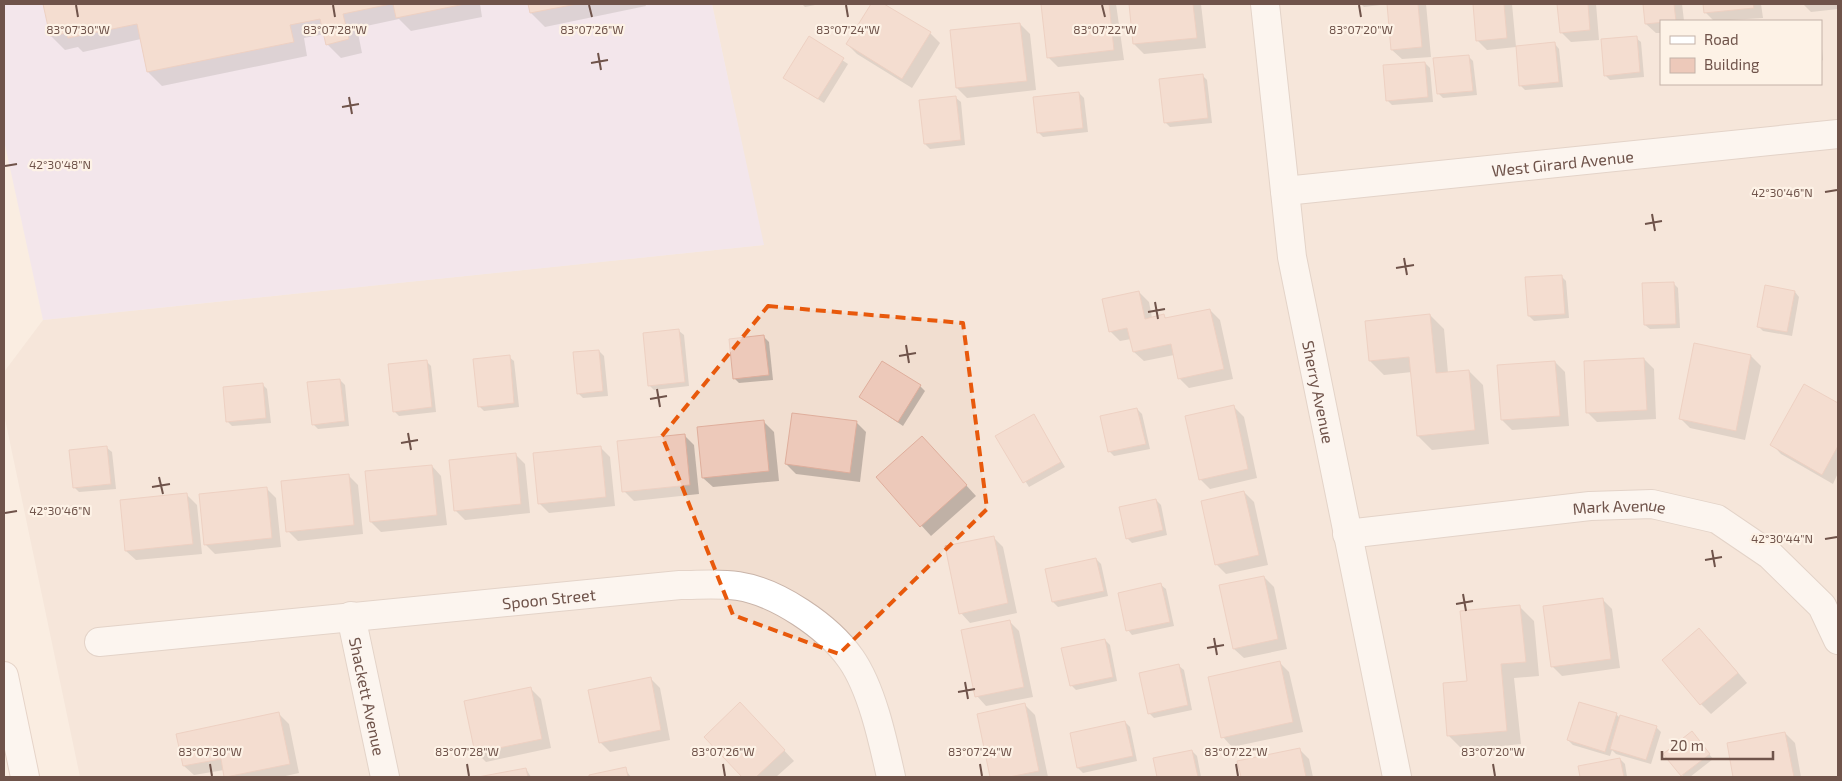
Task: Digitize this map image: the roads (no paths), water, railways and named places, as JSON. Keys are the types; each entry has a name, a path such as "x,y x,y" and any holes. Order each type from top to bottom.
{"street":[{"name":"Sherry Avenue","path":"1265,4 1292,257 1397,777"},
{"name":"West Girard Avenue","path":"1285,191 1838,134"},
{"name":"Mark Avenue","path":"1347,534 1590,506 1652,504 1717,520 1770,555 1822,606 1838,640"},
{"name":"Spoon Street","path":"99,642 680,585 738,586 784,601 819,626 851,658 872,703 891,777"},
{"name":"Shackett Avenue","path":"351,616 385,777"},
{"path":"4,676 25,777"}]}
